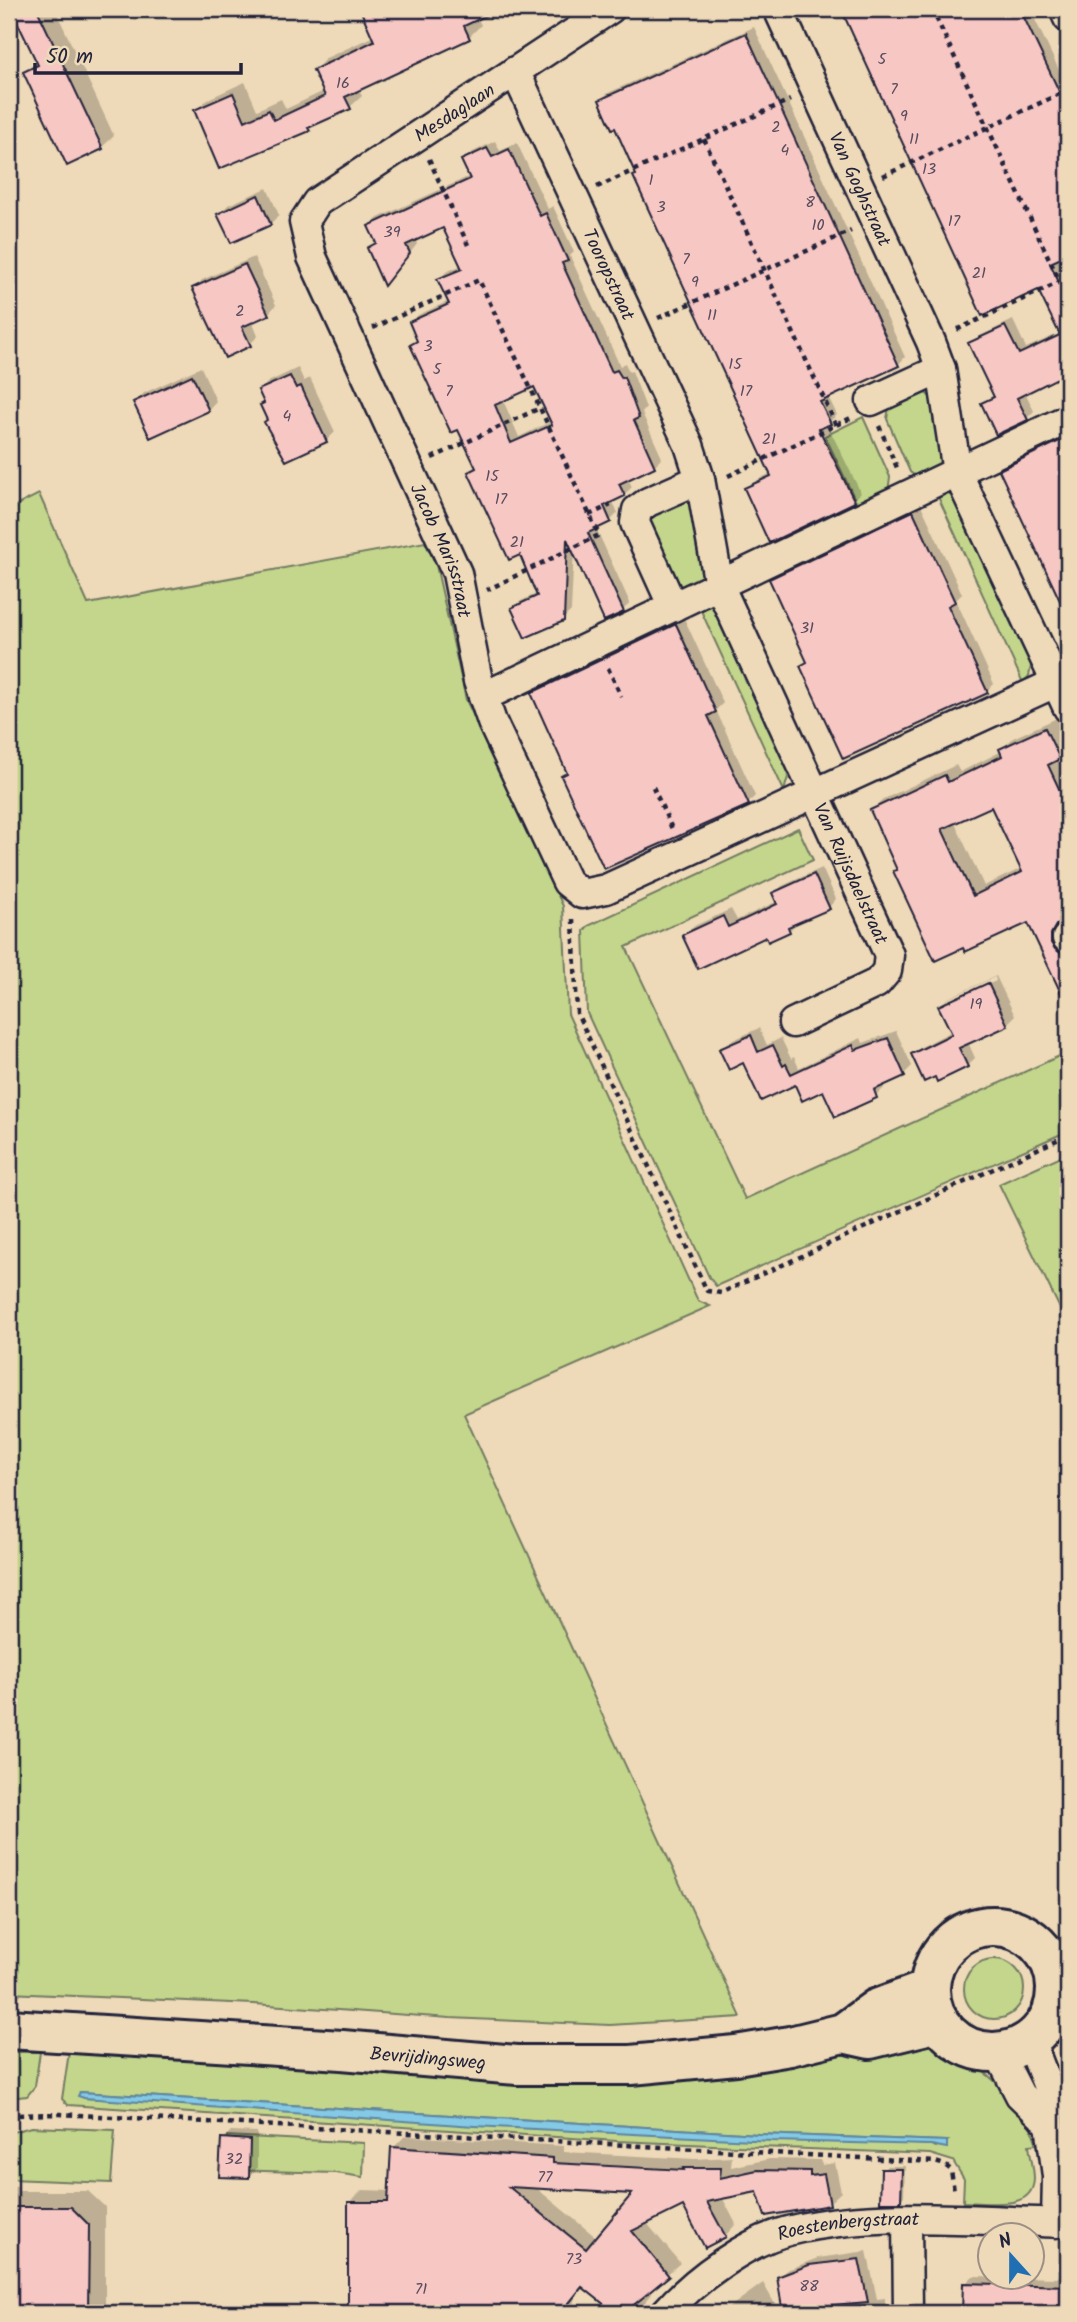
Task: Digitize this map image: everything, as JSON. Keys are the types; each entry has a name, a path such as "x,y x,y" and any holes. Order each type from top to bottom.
{"main road":[{"path":"984,1926 1006,1926 1056,1947 1053,1966 1063,1984 1045,2025 1014,2046 975,2050 954,2039 934,2005 934,1966 945,1947 962,1933 984,1926"},
{"name":"Bevrijdingsweg","path":"9,2029 342,2050 517,2065 618,2065 736,2055 790,2046 844,2033 876,2009 934,2005"}],"street":[{"name":"Van Goghstraat","path":"778,9 931,342 941,369 957,472 1062,679 1068,708"},
{"path":"1064,9 1068,18"},
{"name":"Mesdaglaan","path":"304,222 317,202 605,10"},
{"name":"Tooropstraat","path":"515,71 689,445 700,479 719,584 815,792"},
{"name":"Jacob Marisstraat","path":"304,222 312,257 457,573 483,697 492,722 575,888"},
{"path":"871,401 941,369"},
{"path":"483,697 1068,419"},
{"path":"673,607 635,523 637,510 648,502 700,479"},
{"name":"Van Ruijsdaelstraat","path":"575,888 606,889 1062,679"},
{"name":"Van Ruijsdaelstraat","path":"793,1023 877,984 887,971 889,955 815,792"},
{"path":"1014,2046 1020,2095 1049,2123 1062,2223"},
{"path":"907,2220 908,2313"},
{"name":"Roestenbergstraat","path":"665,2313 707,2273 748,2248 790,2230 841,2221 1062,2223"}],"path":[{"path":"932,9 1060,282"},
{"path":"574,197 815,89"},
{"path":"860,186 1068,90"},
{"path":"416,137 468,245"},
{"path":"704,139 836,425"},
{"path":"635,328 875,220"},
{"path":"349,338 479,280 599,536 464,601"},
{"path":"931,342 1068,280"},
{"path":"700,479 716,482 856,416 871,401"},
{"path":"871,401 875,417 901,476 893,494 897,501"},
{"path":"409,469 540,408"},
{"path":"653,787 684,853"},
{"path":"575,888 573,916 577,1013 707,1292 722,1293 1068,1135"},
{"path":"9,2118 14,2115 60,2114 934,2162 951,2169 954,2195"}],"green space":[{"path":"923,391 934,400 942,468 918,478 910,472 887,419 889,407"},
{"path":"863,417 890,477 888,492 858,506 825,436"},
{"path":"935,490 949,491 955,495 1032,661 1029,676 1023,683"},
{"path":"39,494 88,604 425,542 436,565 466,700 563,906 568,1014 698,1301 710,1306 464,1414 741,2017 610,2025 9,1993 9,509"},
{"path":"685,500 691,503 705,579 692,590 678,588 649,520 652,514"},
{"path":"697,602 714,604 790,770 784,791"},
{"path":"798,828 813,860 626,947 745,1199 1068,1052 1068,1131 716,1286 709,1277 587,1013 584,931 588,926"},
{"path":"1068,1153 1068,1325 999,1184"},
{"path":"994,1959 1015,1968 1024,1989 1015,2010 994,2019 973,2010 964,1989 973,1968"},
{"path":"912,2039 958,2055 1001,2086 1023,2113 1037,2144 1029,2145 1034,2179 1032,2189 1026,2197 1017,2201 963,2202 964,2179 953,2161 930,2154 617,2141 68,2105 62,2099 69,2052 328,2068","holes":["80,2092 758,2134 947,2141 936,2147 84,2098"]},
{"path":"9,2052 40,2052 35,2086 27,2096 9,2098"},
{"path":"31,2127 115,2130 111,2183 9,2179 9,2133"},
{"path":"227,2136 364,2143 363,2177 336,2173 223,2170"}],"water":[{"path":"80,2092 758,2134 947,2141 947,2148 931,2145 772,2141 474,2126 84,2098 78,2096"}],"building":[{"path":"11,9 37,9 103,149 67,166 23,72 38,65"},
{"path":"360,9 500,9 464,26 470,39 345,97 351,109 308,128 310,131 219,169 194,110 233,93 245,121 269,110 274,120 325,96 313,70 374,41"},
{"path":"841,9 1020,9 1068,110 1068,255 1050,263 1068,302 1068,373 1017,398 1028,420 996,435 981,403 994,397 968,343 1005,326 1019,354 1060,335 1038,290 982,316"},
{"path":"746,33 899,366 820,402 831,424 819,429 855,502 769,543 744,488 771,476 633,176 636,175 615,128 612,129 599,100"},
{"path":"487,148 492,157 509,149 540,216 546,213 568,261 562,263 612,372 617,370 622,378 624,377 639,418 634,420 655,467 619,484 625,496 604,506 611,522 588,533 624,612 604,621 567,539 564,621 525,638 511,608 537,596 520,555 509,560 468,472 476,468 458,430 451,433 410,345 417,341 409,322 449,304 437,279 462,269 443,228 406,245 410,253 384,286 367,248 376,243 368,226 470,179 461,160","holes":["534,387 552,425 511,443 495,405"]},
{"path":"258,195 271,225 231,243 217,214"},
{"path":"245,264 269,315 242,327 251,346 225,358 192,288"},
{"path":"192,375 209,411 150,438 133,402"},
{"path":"290,376 296,388 301,386 327,442 286,461 264,422 267,420 260,405 264,403 258,390"},
{"path":"1068,437 1068,618 999,470"},
{"path":"913,511 955,602 948,606 988,693 843,759 800,666 807,662 769,579"},
{"path":"676,624 716,712 708,716 749,805 604,869 561,776 567,773 531,693"},
{"path":"1045,728 1060,759 1048,765 1068,808 1068,921 1056,925 1051,934 1051,943 1062,954 1068,954 1068,1008 1028,923 965,952 963,948 935,961 893,871 897,870 870,810 945,775 948,782 1002,756 999,749","holes":["991,807 1022,872 973,896 942,829"]},
{"path":"814,874 830,909 788,927 790,932 768,942 766,937 698,969 682,935 723,916 728,927 777,904 772,893"},
{"path":"988,983 1008,1026 959,1048 968,1067 937,1082 935,1077 924,1082 911,1054 952,1034 938,1006"},
{"path":"751,1035 758,1052 773,1045 783,1066 786,1064 791,1074 853,1045 855,1050 888,1038 905,1076 874,1090 877,1098 835,1117 823,1091 802,1101 795,1085 761,1101 743,1063 729,1070 719,1049"},
{"path":"221,2138 250,2140 249,2178 219,2177"},
{"path":"391,2147 553,2158 553,2163 684,2170 683,2168 721,2168 720,2178 757,2170 810,2171 810,2176 824,2174 830,2205 765,2216 757,2192 707,2202 726,2237 705,2248 683,2206 632,2231 669,2276 624,2313 615,2313 582,2287 561,2313 348,2313 348,2202 388,2202","holes":["509,2187 632,2194 586,2249"]},
{"path":"881,2169 902,2169 901,2202 880,2202"},
{"path":"9,2207 71,2207 89,2225 88,2313 9,2313"},
{"path":"859,2259 868,2302 821,2306 804,2313 783,2313 777,2277 809,2265"},
{"path":"963,2283 976,2283 976,2290 1046,2290 1046,2285 1068,2286 1068,2313 962,2313"}]}
